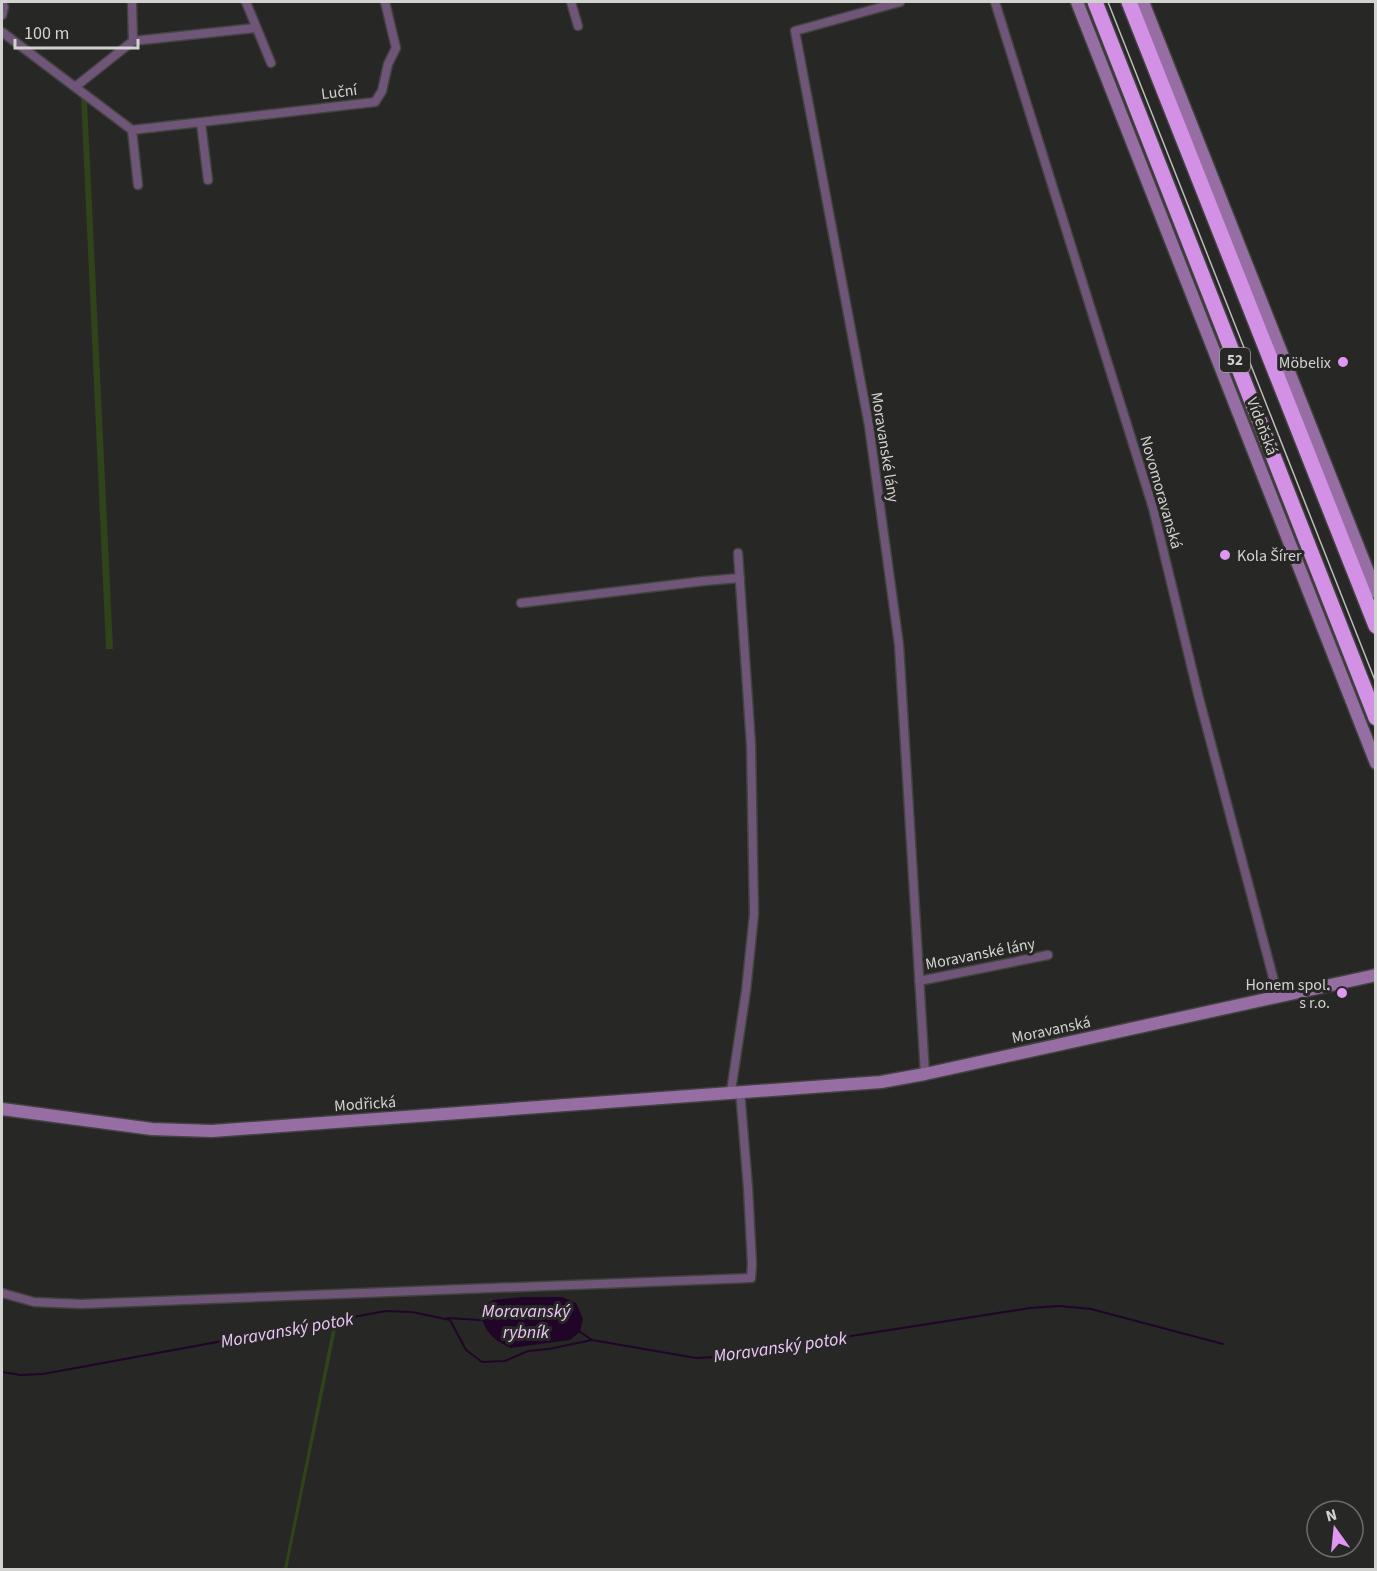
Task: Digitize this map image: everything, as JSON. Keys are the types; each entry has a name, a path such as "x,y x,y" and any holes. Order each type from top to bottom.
{"highway":[{"name":"Vídeňská","path":"1095,2 1376,718"},
{"name":"Vídeňská","path":"1129,2 1376,626"},
{"path":"1329,505 1376,608"}],"street":[{"path":"2,2 4,7 2,15"},
{"path":"132,2 133,41"},
{"path":"246,2 271,63"},
{"name":"Luční","path":"132,130 375,102 382,91 388,64 396,48 385,2"},
{"path":"571,2 578,26"},
{"name":"Moravanské lány","path":"900,2 795,31 869,426 899,645 925,1074"},
{"name":"Novomoravanská","path":"995,2 1154,508 1199,698 1278,996"},
{"name":"Vídeňská","path":"1077,2 1376,763"},
{"path":"1143,2 1376,592"},
{"path":"75,87 133,41 255,27"},
{"path":"2,32 132,130 138,185"},
{"path":"201,123 208,180"},
{"path":"2,1293 34,1302 81,1304 751,1278 748,1188 735,1091 754,914 750,745 738,553"},
{"path":"521,603 740,578"},
{"name":"Moravanské lány","path":"919,981 1048,955"},
{"name":"Moravanská","path":"735,1091 881,1082 1376,975"},
{"name":"Modřická","path":"2,1109 152,1129 212,1131 735,1091"}],"green space":[{"path":"81,96 87,101 113,649 106,649"},
{"path":"336,1329 287,1569 284,1569 332,1330"}],"water":[{"name":"Moravanský rybník","path":"562,1297 576,1303 583,1319 580,1332 570,1340 511,1348 498,1341 486,1328 480,1309 493,1300"}],"waterway":[{"name":"Moravanský potok","path":"2,1372 21,1375 43,1374 386,1311 412,1312 450,1320 466,1350 482,1362 505,1361 528,1351 592,1340 696,1358 717,1357 1030,1308 1059,1306 1091,1309 1223,1344"},
{"path":"447,1318 481,1320"},
{"path":"580,1332 592,1340"}],"tram line":[{"path":"1108,2 1376,683"}],"place":[{"name":"Möbelix","path":"1343,362"},
{"name":"Kola Šírer","path":"1225,555"},
{"name":"Honem spol. s r.o.","path":"1342,993"}]}
